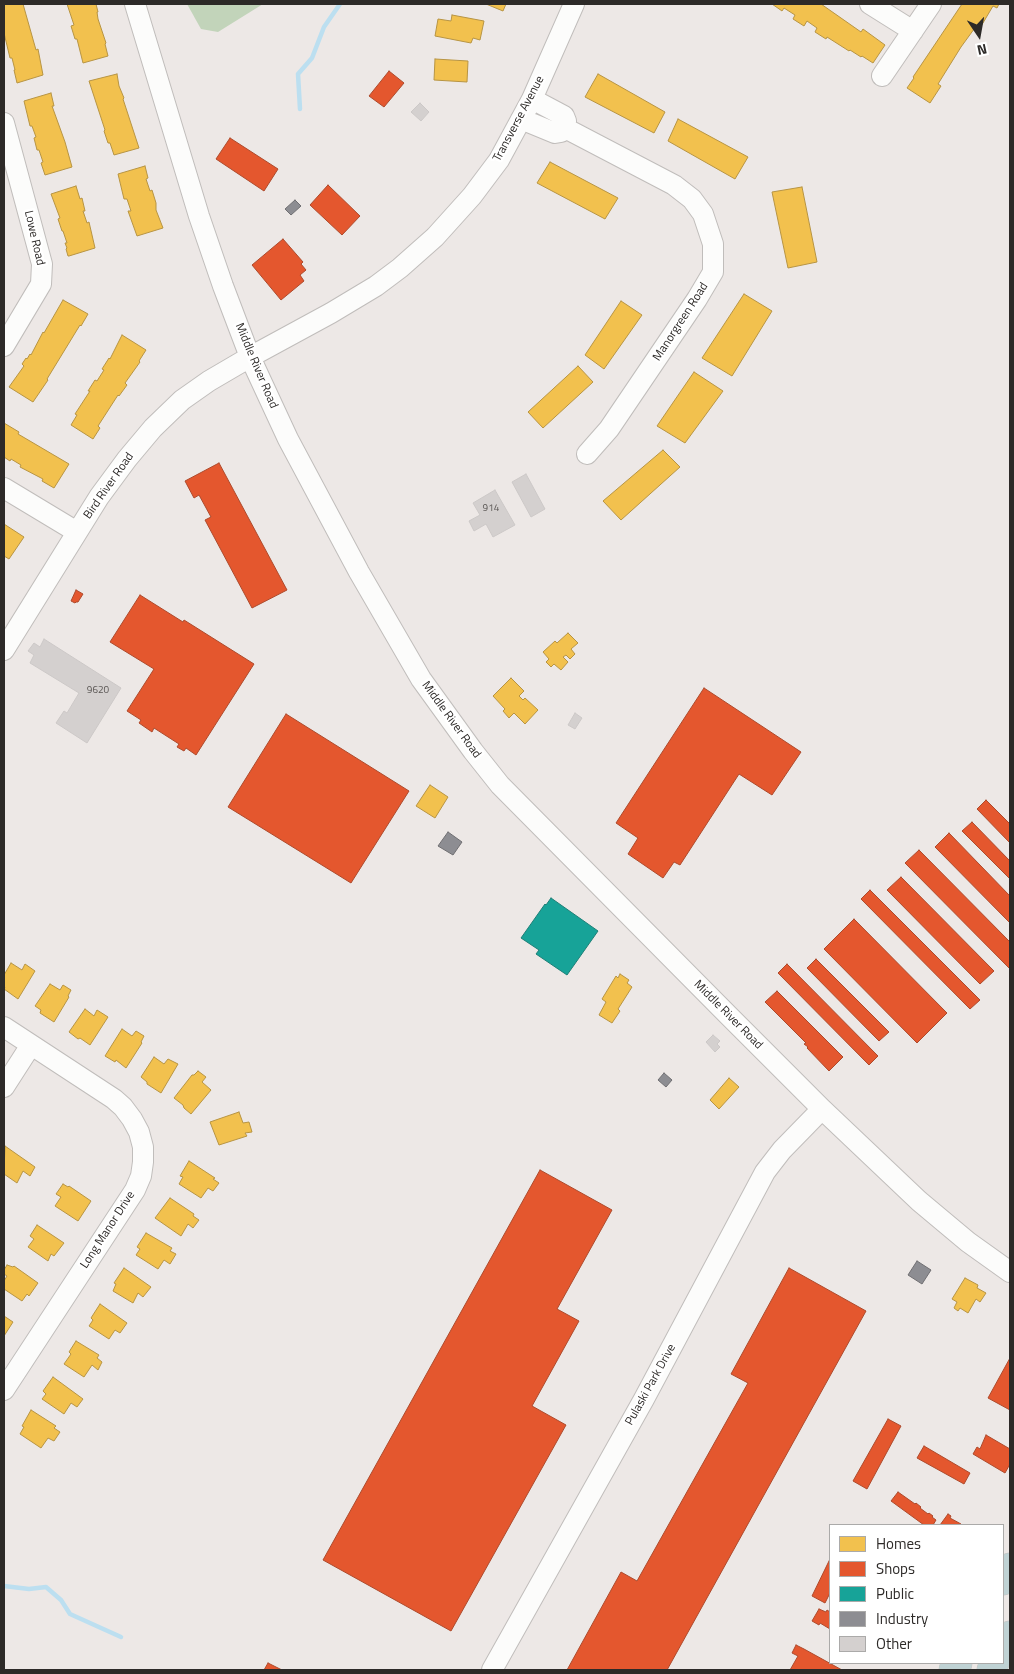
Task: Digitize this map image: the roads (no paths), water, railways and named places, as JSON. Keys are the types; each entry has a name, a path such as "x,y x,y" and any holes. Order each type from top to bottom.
{"highway":[{"path":"1004,1579 1010,1568"},
{"path":"1004,1646 1010,1635"}],"street":[{"name":"Middle River Road","path":"135,4 199,216 222,286 250,357 288,439 359,572 421,679 473,751 510,795 822,1109 920,1201 968,1242 1010,1272"},
{"name":"Transverse Avenue","path":"250,357 376,286 435,237 472,196 498,160 532,99 574,4"},
{"path":"870,4 913,31"},
{"path":"882,76 931,4"},
{"name":"Manorgreen Road","path":"521,119 555,133 561,132 565,128 566,121 564,116 532,99"},
{"name":"Lowe Road","path":"4,123 42,264 41,284 4,346"},
{"name":"Manorgreen Road","path":"565,128 674,185 692,199 703,214 713,244 713,272 697,299 609,429 587,454"},
{"name":"Bird River Road","path":"4,650 77,532 126,459 153,428 182,400 209,381 250,357"},
{"path":"4,488 77,532"},
{"name":"Long Manor Drive","path":"4,1027 114,1099 132,1119 139,1132 143,1147 141,1176 135,1190 5,1384"},
{"path":"4,1087 31,1045"},
{"name":"Pulaski Park Drive","path":"492,1670 644,1399 766,1172 782,1150 822,1109"}],"waterway":[{"path":"300,109 298,74 312,58 324,27 340,4"},
{"path":"4,1586 29,1589 46,1587 61,1600 70,1614 121,1637"}]}
